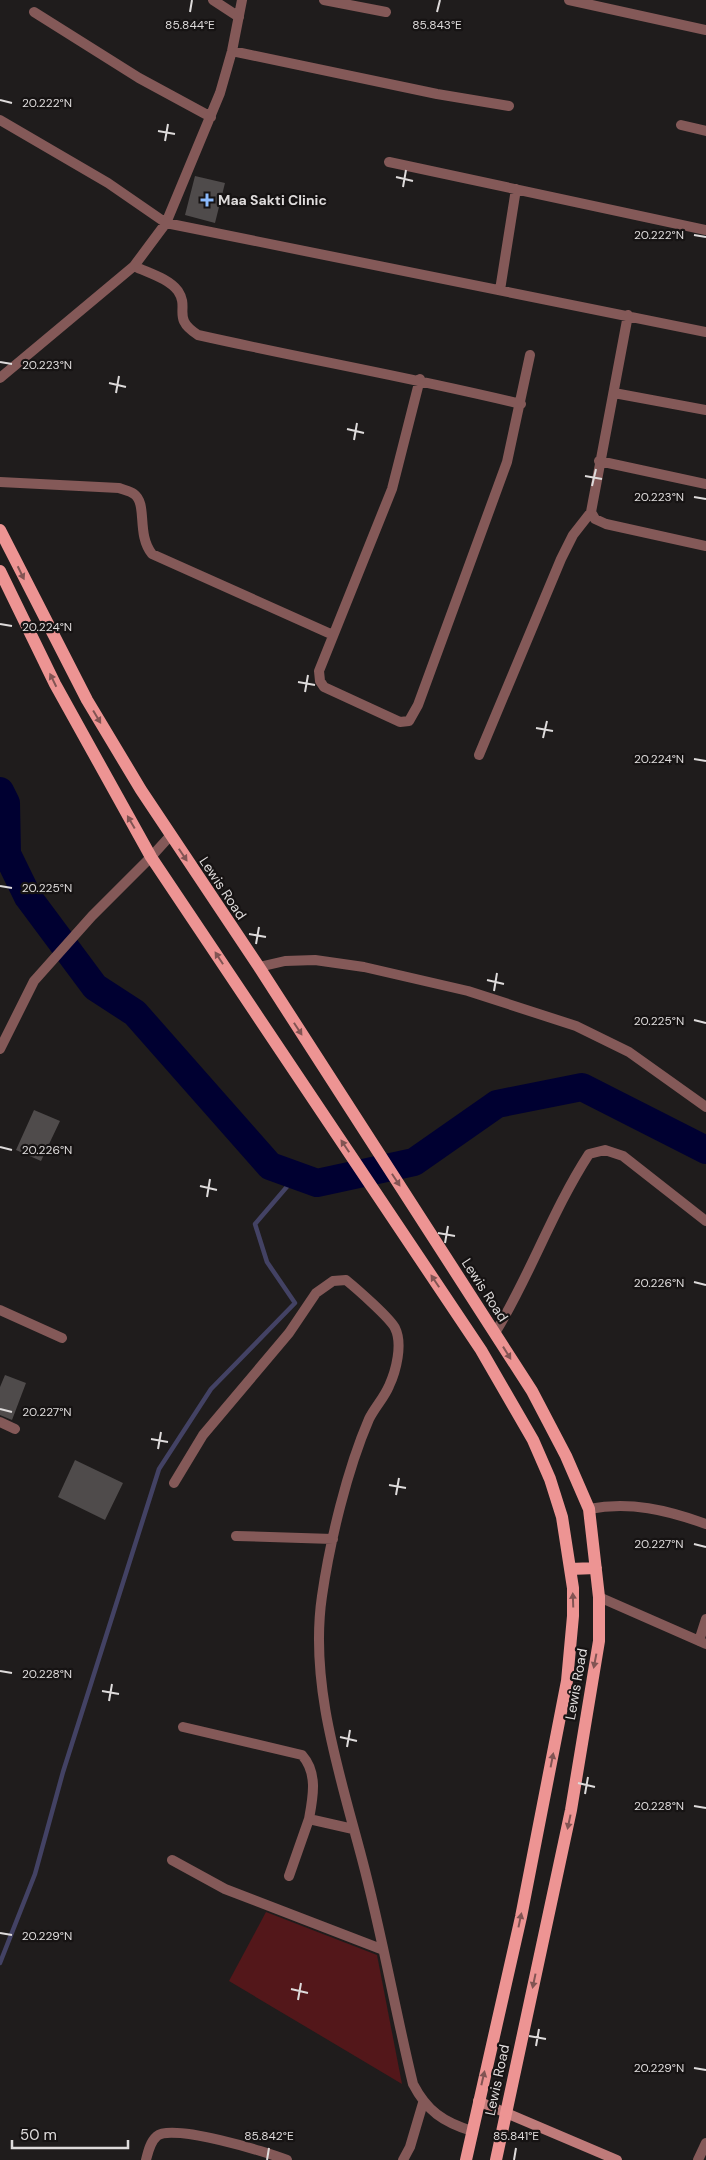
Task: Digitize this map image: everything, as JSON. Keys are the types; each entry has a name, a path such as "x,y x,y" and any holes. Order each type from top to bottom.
{"main road":[{"name":"Lewis Road","path":"0,530 87,700 170,836 259,967 532,1391 566,1456 589,1509 599,1597 598,1641 571,1810 496,2160"},
{"name":"Lewis Road","path":"0,571 55,684 151,857 462,1322 533,1440 550,1479 562,1517 570,1569 574,1616 560,1718 520,1916 466,2160"},
{"path":"570,1569 596,1568"}],"street":[{"path":"213,0 238,17"},
{"path":"0,378 134,266 166,223 211,116 232,51 242,0"},
{"path":"324,0 386,12"},
{"path":"569,0 706,30"},
{"path":"34,12 139,78 211,116"},
{"path":"232,51 437,94 509,106"},
{"path":"0,120 108,183 166,223 706,332"},
{"path":"681,125 706,131"},
{"path":"389,162 706,230"},
{"path":"500,290 516,189"},
{"path":"134,266 170,283 182,301 182,319 187,328 198,335 283,354 420,379 521,404"},
{"path":"479,755 561,559 573,535 591,512 599,461 628,315"},
{"path":"420,379 392,489 320,671 320,681 324,687 400,722 409,721 418,705 493,505 507,462 530,355"},
{"path":"614,393 706,410"},
{"path":"599,461 706,484"},
{"path":"0,482 119,488 135,494 141,502 142,531 145,546 152,554 333,635"},
{"path":"591,512 595,519 606,524 706,546"},
{"path":"0,1050 34,981 92,916 170,836"},
{"path":"259,967 285,961 315,960 364,967 468,991 576,1026 630,1052 706,1107"},
{"path":"494,1333 512,1306 531,1263 589,1154 605,1150 623,1156 706,1221"},
{"path":"174,1483 203,1435 289,1333 316,1293 333,1281 346,1280 395,1328 399,1349 389,1386 370,1417 354,1456 326,1566 320,1609 320,1668 334,1754 382,1949 412,2084 423,2103 450,2124 472,2131"},
{"path":"0,1310 62,1338"},
{"path":"0,1422 14,1429"},
{"path":"589,1509 606,1506 634,1506 668,1510 706,1524"},
{"path":"236,1536 333,1540"},
{"path":"599,1597 702,1643 706,1619"},
{"path":"184,1727 302,1756 310,1764 312,1779 309,1819 289,1876"},
{"path":"309,1819 353,1829"},
{"path":"172,1860 225,1889 382,1949"},
{"path":"478,2101 506,2111 617,2160"},
{"path":"403,2160 410,2147 423,2103"},
{"path":"146,2160 148,2148 158,2135 169,2132 222,2140 287,2160"},
{"path":"698,2160 706,2143"}],"shaded area":[{"path":"266,1912 377,1955 402,2084 229,1981"}],"building":[{"path":"195,176 225,183 215,223 185,215"},
{"path":"34,1110 60,1121 41,1161 16,1150"},
{"path":"5,1375 26,1383 12,1420 0,1415 0,1387"},
{"path":"75,1460 123,1483 105,1520 58,1497"}],"waterway":[{"path":"0,791 6,803 7,854 28,897 95,987 135,1013 270,1166 317,1183 414,1162 497,1104 582,1087 706,1150"},
{"path":"0,1963 35,1874 63,1772 159,1469 211,1389 295,1303 267,1262 255,1224 297,1175"}],"place":[{"name":"Maa Sakti Clinic","path":"207,200"}]}
